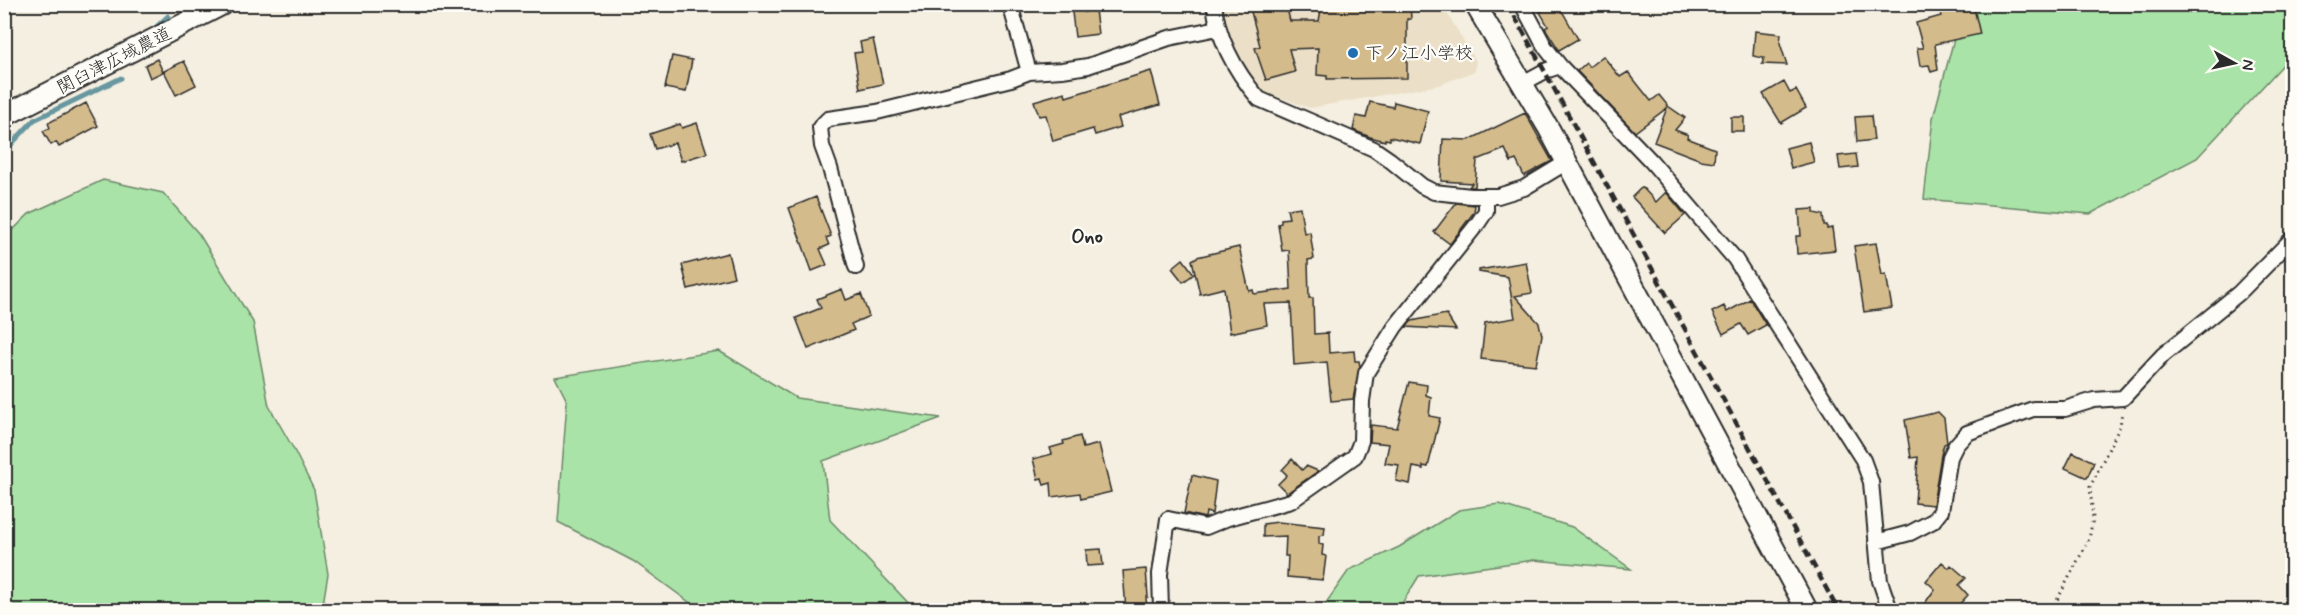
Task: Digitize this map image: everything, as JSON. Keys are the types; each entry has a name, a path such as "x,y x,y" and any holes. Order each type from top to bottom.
{"street":[{"name":"関臼津広域農道","path":"4,116 223,4"},
{"path":"1010,4 1029,72"},
{"path":"1214,4 1218,28 1230,56 1247,85 1259,99 1382,154 1428,189 1486,197 1514,192 1567,162"},
{"path":"1475,4 1567,162 1807,610"},
{"path":"1522,4 1545,47 1560,66 1651,161 1712,230 1755,288 1868,469 1880,581 1890,610"},
{"path":"856,267 830,168 820,140 822,123 828,119 877,112 1011,79 1029,72 1088,66 1169,38 1218,28"},
{"path":"1523,83 1560,66"},
{"path":"1161,610 1160,574 1168,519 1206,527 1228,518 1282,505 1355,456 1361,441 1362,401 1366,373 1395,327 1478,223 1486,211 1486,197"},
{"path":"1876,542 1910,533 1933,521 1941,511 1950,457 1956,445 1967,433 2033,410 2065,409 2094,400 2123,398 2163,355 2239,293 2292,239"}],"path":[{"path":"2052,610 2090,539 2093,518 2090,486 2120,426 2123,398"}],"shaded area":[{"name":"下ノ江小学校","path":"1219,5 1442,5 1476,61 1475,71 1439,85 1310,108 1258,90 1231,45"}],"green space":[{"path":"1963,5 2292,5 2292,55 2197,158 2090,214 1924,199 1933,118"},
{"path":"103,180 163,193 199,234 253,322 269,406 314,490 328,574 322,610 5,610 5,238 29,214"},
{"path":"719,351 796,398 941,418 823,461 830,520 915,610 700,610 633,561 558,522 567,401 555,377"},
{"path":"1499,504 1572,527 1631,569 1534,560 1419,576 1398,610 1321,610 1349,570 1399,547 1459,510"}],"building":[{"path":"1071,4 1083,4 1084,12 1095,10 1098,34 1075,37"},
{"path":"1249,4 1286,4 1290,21 1319,21 1322,4 1410,4 1411,19 1407,19 1407,78 1327,79 1327,76 1317,75 1318,48 1289,49 1295,72 1266,80 1255,48 1260,46"},
{"path":"1553,4 1558,4 1578,39 1559,50 1545,28 1548,26 1540,12"},
{"path":"1973,4 1980,34 1935,44 1938,70 1931,72 1929,65 1920,66 1917,48 1923,48 1916,23 1941,16 1940,11"},
{"path":"1755,31 1781,34 1780,43 1787,65 1762,64 1764,58 1753,56"},
{"path":"873,39 883,84 860,89 854,53 862,52 860,42"},
{"path":"672,56 692,60 686,92 665,88"},
{"path":"1603,56 1620,77 1628,72 1651,101 1659,95 1668,106 1685,118 1675,130 1688,135 1687,138 1715,149 1714,162 1701,160 1654,142 1667,108 1635,132 1577,71 1586,63 1589,67"},
{"path":"157,59 163,72 150,78 145,65"},
{"path":"184,61 196,85 176,95 164,71"},
{"path":"1151,71 1160,105 1118,117 1121,127 1095,135 1093,129 1053,141 1046,115 1039,116 1034,101 1065,92 1066,97"},
{"path":"1784,82 1790,93 1796,90 1806,108 1781,123 1763,94"},
{"path":"1370,102 1393,107 1394,102 1428,111 1420,144 1390,137 1390,140 1385,139 1385,141 1353,130 1356,116 1366,118"},
{"path":"86,103 98,126 59,147 56,142 51,145 43,131 50,128 48,123"},
{"path":"1525,113 1552,161 1524,176 1516,160 1511,162 1505,149 1477,160 1475,187 1469,187 1472,183 1441,181 1443,139 1469,140"},
{"path":"1871,116 1874,140 1857,142 1855,117"},
{"path":"1731,117 1744,117 1744,131 1731,131"},
{"path":"697,123 707,153 681,161 675,143 655,149 650,134 680,124 682,128"},
{"path":"1809,142 1814,162 1791,168 1786,148"},
{"path":"1856,154 1858,167 1840,169 1838,156"},
{"path":"1642,187 1656,202 1666,192 1685,215 1665,233 1632,197"},
{"path":"816,197 831,236 826,238 829,245 820,249 827,265 812,271 789,208"},
{"path":"1456,203 1475,205 1474,212 1450,244 1434,232"},
{"path":"1300,207 1304,233 1310,232 1314,259 1308,260 1309,298 1313,298 1314,334 1328,333 1329,353 1354,351 1355,361 1359,361 1360,366 1353,399 1331,401 1327,362 1294,365 1291,303 1264,304 1267,325 1230,333 1224,288 1200,294 1192,260 1239,247 1249,291 1253,290 1254,294 1291,289 1289,250 1282,251 1278,224 1281,223 1281,219 1289,218 1287,209"},
{"path":"1814,209 1814,213 1823,215 1827,229 1832,228 1835,250 1797,254 1796,236 1801,236 1799,210"},
{"path":"1876,243 1882,275 1886,274 1892,308 1864,312 1854,246"},
{"path":"728,253 734,277 688,289 682,265"},
{"path":"1183,259 1194,274 1183,282 1172,268"},
{"path":"1526,262 1532,293 1515,296 1539,323 1542,335 1536,365 1481,359 1485,323 1515,318 1508,277 1479,272 1479,270"},
{"path":"842,289 846,300 861,294 869,316 851,324 854,330 808,349 796,318 821,308 817,299"},
{"path":"1750,299 1766,325 1748,335 1741,324 1723,334 1712,312 1724,306 1727,312"},
{"path":"1446,314 1456,330 1406,327 1412,321"},
{"path":"1409,382 1427,385 1426,395 1431,397 1429,416 1440,418 1428,467 1423,466 1423,469 1413,467 1410,484 1396,481 1399,465 1385,463 1389,444 1370,442 1371,425 1397,428"},
{"path":"1938,412 1944,418 1947,443 1944,444 1941,455 1933,505 1915,503 1918,457 1911,458 1905,420"},
{"path":"1080,436 1083,448 1099,444 1111,492 1081,499 1080,493 1052,497 1051,483 1044,485 1042,478 1038,479 1033,459 1052,454 1050,448"},
{"path":"2073,452 2094,462 2087,478 2065,468"},
{"path":"1292,459 1302,470 1306,466 1318,471 1287,493 1278,484 1287,475 1282,470"},
{"path":"1192,475 1216,481 1212,514 1206,512 1205,518 1184,513"},
{"path":"1278,522 1325,527 1324,535 1319,536 1319,544 1323,545 1322,555 1326,556 1323,580 1287,577 1286,536 1263,537 1263,524"},
{"path":"1101,549 1103,565 1087,566 1086,550"},
{"path":"1942,562 1949,568 1951,565 1966,578 1959,585 1968,595 1954,610 1920,610 1935,589 1926,581"},
{"path":"1146,569 1147,610 1126,610 1123,571"}],"waterway":[{"path":"178,10 186,4"},
{"path":"152,31 168,16"},
{"path":"4,152 34,120 121,78"}],"railway":[{"path":"1508,4 1838,610"}],"place":[{"name":"下ノ江小学校","path":"1353,53"}],"district":[{"name":"Ono","path":"1087,236"}]}
